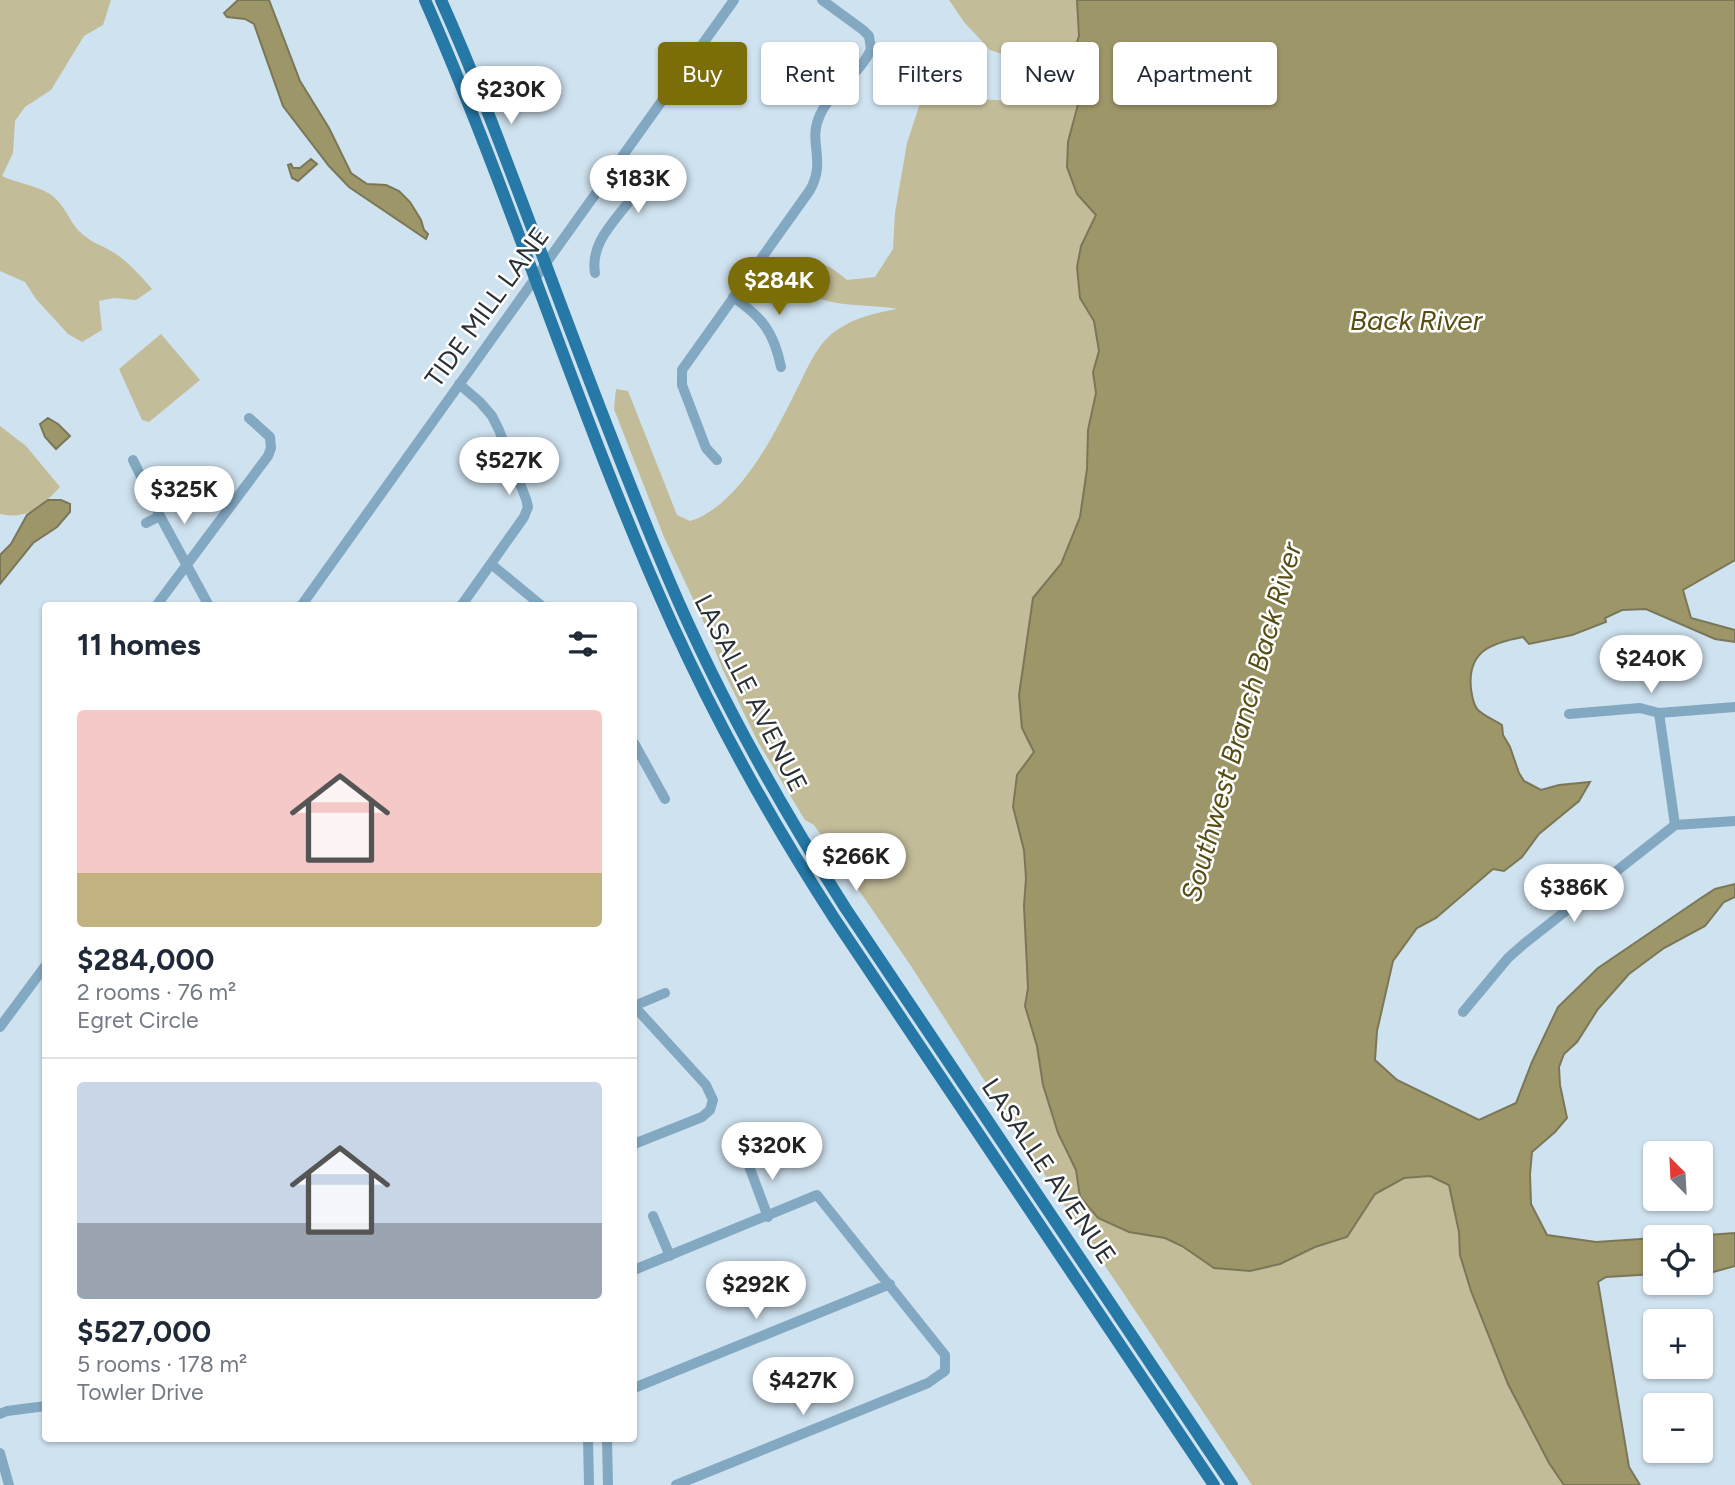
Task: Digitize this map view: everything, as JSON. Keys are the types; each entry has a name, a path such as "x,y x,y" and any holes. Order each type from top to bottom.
{"main road":[{"name":"LASALLE AVENUE","path":"425,0 668,615 693,670 765,806 834,918 1214,1485"},
{"name":"LASALLE AVENUE","path":"441,0 519,190 669,580 706,661 777,796 846,909 1232,1485"}],"street":[{"name":"TIDE MILL LANE","path":"305,602 734,0"},
{"path":"717,460 706,448 685,394 681,377 686,363 815,181 819,162 814,132 819,117 871,49 869,36 863,30 822,0"},
{"path":"595,273 597,246 631,199 606,180"},
{"path":"733,298 750,309 765,324 775,342 781,367"},
{"path":"459,384 492,416 514,466 528,508 464,602"},
{"path":"159,602 268,456 271,448 270,437 249,418"},
{"path":"133,460 207,602"},
{"path":"146,523 160,516"},
{"path":"491,564 537,602"},
{"path":"1569,714 1640,708 1659,713 1735,707"},
{"path":"1659,713 1675,825"},
{"path":"637,748 665,799"},
{"path":"1463,1012 1508,958 1525,943 1675,825 1735,821"},
{"path":"0,1027 42,970"},
{"path":"637,1005 665,993"},
{"path":"637,1009 706,1085 713,1100 710,1110 702,1117 637,1143"},
{"path":"746,1158 768,1217"},
{"path":"637,1269 817,1195 945,1354 945,1371 928,1383 676,1485"},
{"path":"653,1216 670,1255"},
{"path":"637,1387 890,1284"},
{"path":"0,1414 42,1407"},
{"path":"589,1442 589,1485"},
{"path":"607,1442 608,1485"},
{"path":"0,1454 9,1485"}],"shaded area":[{"path":"0,0 111,0 103,25 84,36 51,90 25,107 15,121 13,153 2,176 53,196 83,235 121,258 152,289 136,300 114,298 99,301 102,330 82,342 68,334 36,299 25,282 0,271"},
{"path":"949,0 1077,0 1079,36 1077,42 1001,42 1001,54 990,50 987,42 983,42"},
{"path":"987,99 1001,100 1001,105 1078,105 1068,142 1077,194 1096,215 1081,246 1080,298 1094,321 1099,351 1093,372 1096,393 1088,430 1087,469 1080,517 1061,564 1033,598 1022,728 1034,752 1017,775 1013,807 1024,850 1026,878 1024,907 1028,988 1025,1006 1037,1046 1043,1085 1058,1133 1076,1170 1080,1197 1129,1232 1165,1238 1215,1268 1250,1271 1280,1264 1315,1247 1347,1237 1375,1193 1404,1178 1430,1176 1449,1185 1459,1232 1460,1255 1471,1291 1508,1384 1549,1463 1564,1485 1252,1485 1063,1203 911,966 814,825 805,820 758,742 664,537 614,409 616,389 628,391 677,515 690,521 708,513 724,501 766,448 823,342 851,322 897,309 842,304 817,297 793,282 789,276 788,264 791,257 821,262 847,280 875,277 893,249 895,213 907,143 919,105 987,105"},
{"path":"161,334 200,380 149,422 142,420 119,369"},
{"path":"0,426 26,446 60,487 47,500 27,513 0,514"}],"water":[{"path":"238,0 269,0 300,81 329,128 351,173 367,184 386,185 399,191 410,202 421,220 428,234 426,239 349,187 329,166 283,106 254,24 245,19 227,17 224,13"},
{"name":"Back River","path":"1077,0 1735,0 1735,560 1683,590 1691,618 1735,630 1735,642 1715,639 1646,609 1622,610 1605,618 1606,622 1572,635 1529,644 1523,637 1511,639 1491,646 1477,657 1471,676 1474,703 1480,712 1502,725 1503,735 1524,781 1541,790 1590,782 1579,801 1539,834 1522,857 1504,871 1493,869 1436,918 1417,928 1393,961 1377,1031 1375,1060 1397,1080 1479,1120 1516,1103 1558,1007 1598,968 1715,889 1735,884 1735,897 1724,902 1705,926 1664,948 1629,974 1598,1009 1577,1042 1564,1054 1559,1067 1567,1118 1532,1152 1531,1204 1547,1235 1596,1242 1643,1239 1643,1275 1606,1277 1598,1282 1629,1467 1640,1485 1564,1485 1549,1463 1508,1384 1471,1291 1460,1255 1459,1232 1449,1185 1430,1176 1404,1178 1375,1194 1347,1237 1315,1247 1280,1264 1250,1271 1214,1268 1165,1238 1129,1232 1098,1218 1080,1197 1076,1170 1058,1133 1043,1085 1037,1046 1025,1006 1028,988 1024,906 1026,878 1024,850 1013,807 1017,775 1034,752 1022,728 1019,695 1033,598 1061,564 1080,517 1087,469 1088,430 1096,393 1093,372 1099,351 1094,321 1080,298 1077,267 1081,246 1096,215 1077,194 1067,167 1068,142 1078,105 1099,105 1099,42 1077,42"},
{"path":"311,159 317,164 298,181 292,178 288,165 300,168"},
{"path":"48,418 70,436 56,449 45,437 40,424"},
{"path":"48,500 61,500 70,504 70,512 57,527 33,543 0,584 0,555 11,544 27,515"},
{"path":"1735,1233 1735,1266 1713,1272 1713,1235"}],"water label":[{"name":"Southwest Branch Back River","path":"1241,722"}]}
